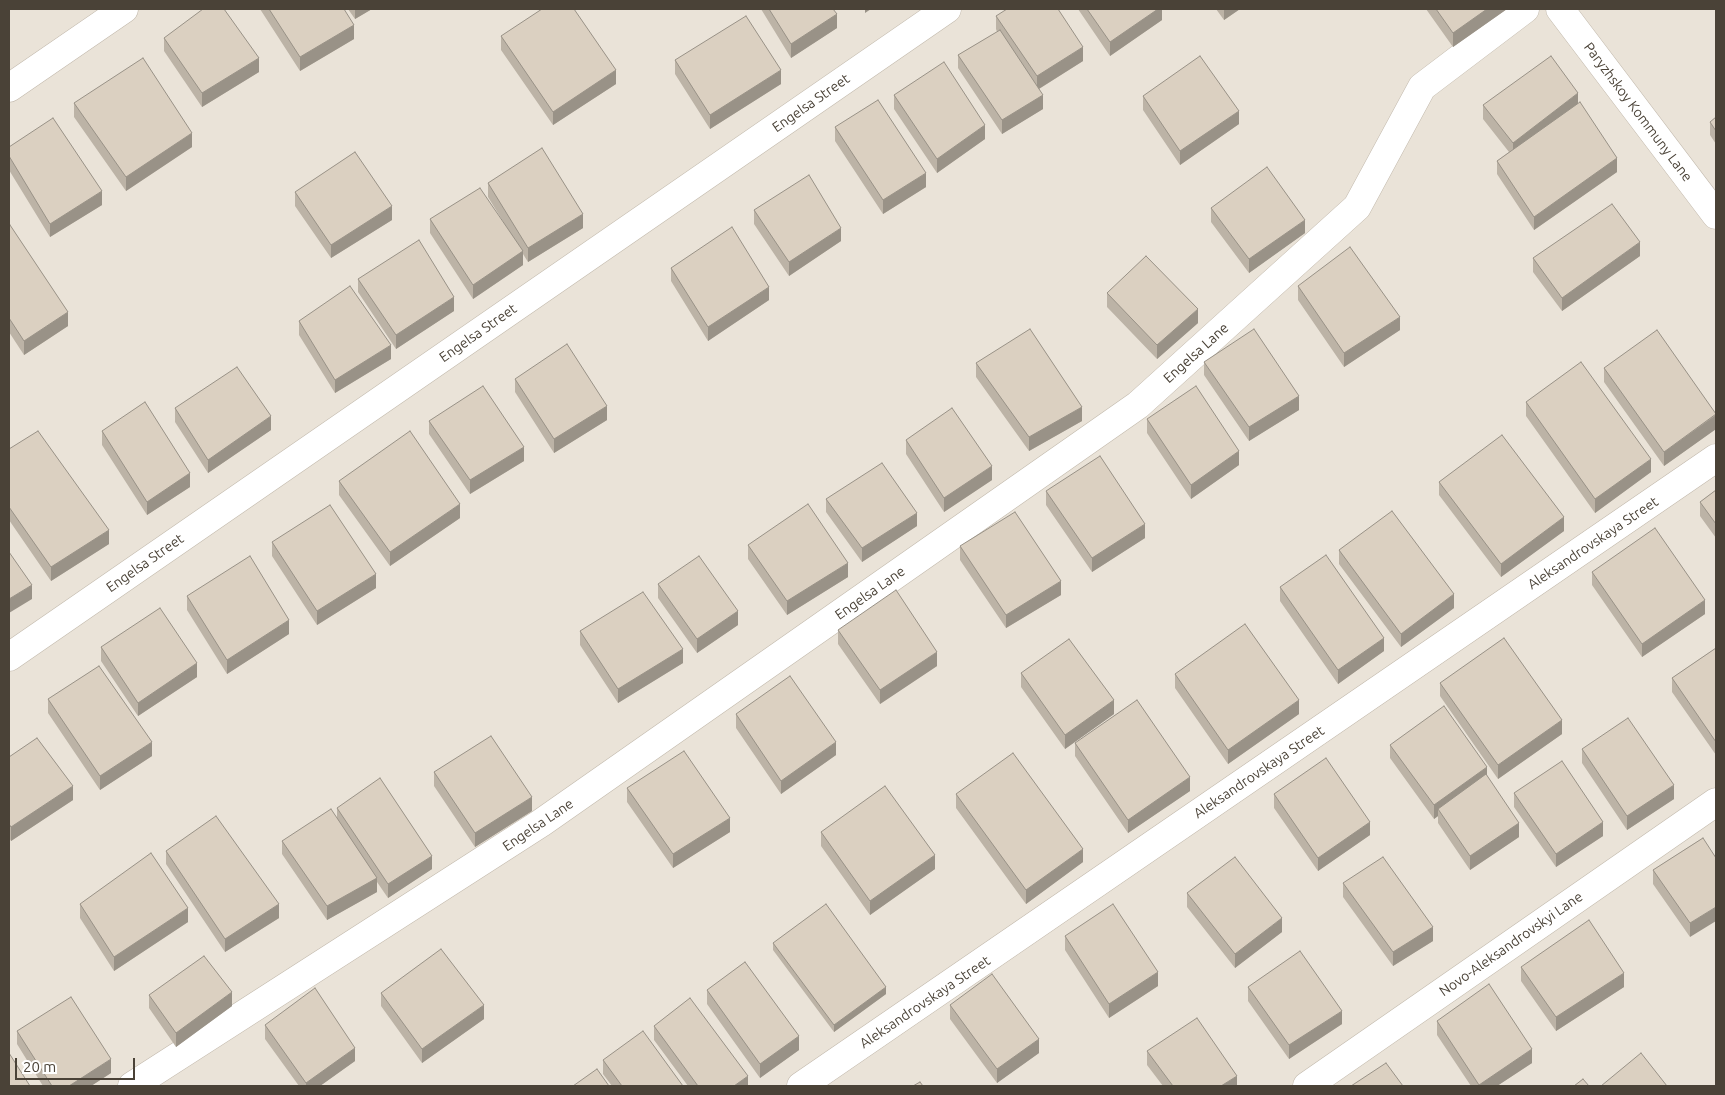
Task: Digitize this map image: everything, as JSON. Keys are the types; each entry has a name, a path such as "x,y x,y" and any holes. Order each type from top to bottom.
{"street":[{"path":"9,88 124,9"},
{"name":"Engelsa Street","path":"9,658 947,9"},
{"name":"Engelsa Lane","path":"132,1086 541,824 1138,405 1357,207 1422,86 1525,9"},
{"name":"Paryzhskoy Kommuny Lane","path":"1560,9 1716,215"},
{"name":"Aleksandrovskaya Street","path":"801,1086 1716,458"},
{"name":"Novo-Aleksandrovskyi Lane","path":"1307,1086 1716,802"}],"shaded area":[{"path":"9,9 1716,9 1716,1086 9,1086"}],"building":[{"path":"203,9 224,9 259,58 202,93 164,38"},
{"path":"269,9 344,9 354,25 300,57"},
{"path":"542,9 574,9 616,70 553,112 501,36"},
{"path":"769,9 833,9 837,14 791,44"},
{"path":"1007,9 1058,9 1083,47 1037,76 996,16"},
{"path":"1087,9 1158,9 1110,42"},
{"path":"1436,9 1487,9 1453,33"},
{"path":"746,16 781,70 710,115 675,60"},
{"path":"1000,30 1043,95 1002,120 958,55"},
{"path":"1200,56 1239,111 1180,151 1143,96"},
{"path":"1551,56 1578,93 1513,143 1483,105"},
{"path":"143,58 192,133 126,177 74,103"},
{"path":"944,62 985,125 937,159 894,95"},
{"path":"878,100 926,173 883,200 835,127"},
{"path":"1580,102 1617,158 1534,217 1497,161"},
{"path":"1716,117 1716,131 1710,122"},
{"path":"53,118 102,191 50,224 9,156 9,147"},
{"path":"542,148 583,214 528,248 488,183"},
{"path":"355,152 392,206 331,245 295,192"},
{"path":"1267,167 1305,220 1249,259 1211,208"},
{"path":"809,175 841,228 789,262 754,210"},
{"path":"480,188 523,251 473,285 430,219"},
{"path":"1612,204 1640,242 1562,298 1533,258"},
{"path":"10,225 68,312 24,341 9,318"},
{"path":"732,227 769,287 708,327 671,268"},
{"path":"419,240 454,297 396,335 358,279"},
{"path":"1350,247 1400,317 1344,353 1298,286"},
{"path":"1146,256 1198,309 1157,345 1107,293"},
{"path":"350,286 391,345 335,380 299,321"},
{"path":"1030,329 1082,407 1029,437 976,363"},
{"path":"1254,329 1299,396 1249,427 1204,362"},
{"path":"1657,330 1716,414 1664,452 1604,368"},
{"path":"567,344 607,406 554,439 515,379"},
{"path":"1581,362 1651,459 1595,499 1526,402"},
{"path":"237,367 271,416 208,460 175,408"},
{"path":"483,386 524,447 470,480 429,421"},
{"path":"1196,386 1239,451 1191,485 1147,419"},
{"path":"145,402 190,473 147,502 102,431"},
{"path":"952,408 992,466 944,498 906,440"},
{"path":"38,431 109,530 51,567 9,507 9,449"},
{"path":"410,431 460,504 390,552 339,481"},
{"path":"1502,435 1564,517 1501,564 1439,482"},
{"path":"1100,456 1145,524 1092,558 1046,491"},
{"path":"882,463 917,513 862,548 826,499"},
{"path":"1716,490 1716,524 1700,502"},
{"path":"808,504 848,563 787,601 748,545"},
{"path":"330,505 376,574 317,611 272,542"},
{"path":"1392,511 1454,594 1401,634 1339,550"},
{"path":"1015,512 1061,581 1006,615 960,546"},
{"path":"1655,528 1705,600 1642,644 1592,572"},
{"path":"9,552 32,585 9,599"},
{"path":"1326,555 1384,638 1338,670 1280,587"},
{"path":"250,556 289,620 227,660 187,596"},
{"path":"699,556 738,611 697,639 658,584"},
{"path":"896,590 937,652 880,690 838,630"},
{"path":"643,592 683,649 618,689 580,631"},
{"path":"160,608 197,663 138,703 101,647"},
{"path":"1245,624 1299,700 1228,750 1175,674"},
{"path":"1504,638 1562,720 1498,765 1440,683"},
{"path":"1069,639 1114,700 1065,735 1021,673"},
{"path":"1716,648 1716,742 1672,678"},
{"path":"99,666 152,742 100,776 48,699"},
{"path":"790,676 836,742 781,781 736,714"},
{"path":"1137,700 1190,777 1128,820 1075,743"},
{"path":"1444,706 1487,767 1434,805 1390,745"},
{"path":"1628,718 1674,785 1627,816 1582,749"},
{"path":"491,736 532,797 475,833 434,772"},
{"path":"37,738 73,786 11,827 9,824 9,757"},
{"path":"684,751 730,818 673,854 627,788"},
{"path":"1013,753 1083,849 1026,890 956,794"},
{"path":"1326,758 1370,822 1318,858 1274,794"},
{"path":"1562,761 1603,822 1556,854 1514,793"},
{"path":"1486,774 1519,823 1470,856 1438,809"},
{"path":"380,778 432,856 388,884 337,808"},
{"path":"885,786 935,855 870,901 821,832"},
{"path":"331,809 377,878 327,906 282,841"},
{"path":"216,816 279,904 225,939 166,851"},
{"path":"1703,838 1716,858 1716,907 1690,923 1653,870"},
{"path":"151,853 188,908 114,957 80,904"},
{"path":"1235,857 1282,918 1235,954 1187,893"},
{"path":"1383,857 1433,927 1393,952 1343,883"},
{"path":"826,904 886,987 834,1025 773,943"},
{"path":"1113,904 1158,972 1109,1004 1065,936"},
{"path":"1589,920 1624,973 1556,1017 1521,967"},
{"path":"441,949 484,1005 422,1049 381,993"},
{"path":"1300,951 1342,1011 1289,1045 1248,987"},
{"path":"204,956 232,992 176,1033 149,995"},
{"path":"745,962 799,1036 760,1064 707,990"},
{"path":"992,974 1039,1039 997,1069 950,1005"},
{"path":"1489,984 1532,1049 1479,1085 1437,1021"},
{"path":"315,988 355,1048 306,1083 265,1025"},
{"path":"71,997 111,1059 69,1086 52,1086 17,1031"},
{"path":"690,998 748,1076 734,1086 698,1086 654,1026"},
{"path":"1197,1018 1237,1076 1221,1086 1173,1086 1147,1051"},
{"path":"643,1031 683,1086 622,1086 603,1060"},
{"path":"9,1053 30,1086 9,1086"},
{"path":"1641,1053 1667,1086 1601,1086"},
{"path":"1386,1063 1403,1086 1351,1086"},
{"path":"597,1069 609,1086 573,1086"},
{"path":"1583,1079 1589,1086 1574,1086"},
{"path":"920,1082 923,1086 913,1086"}]}
